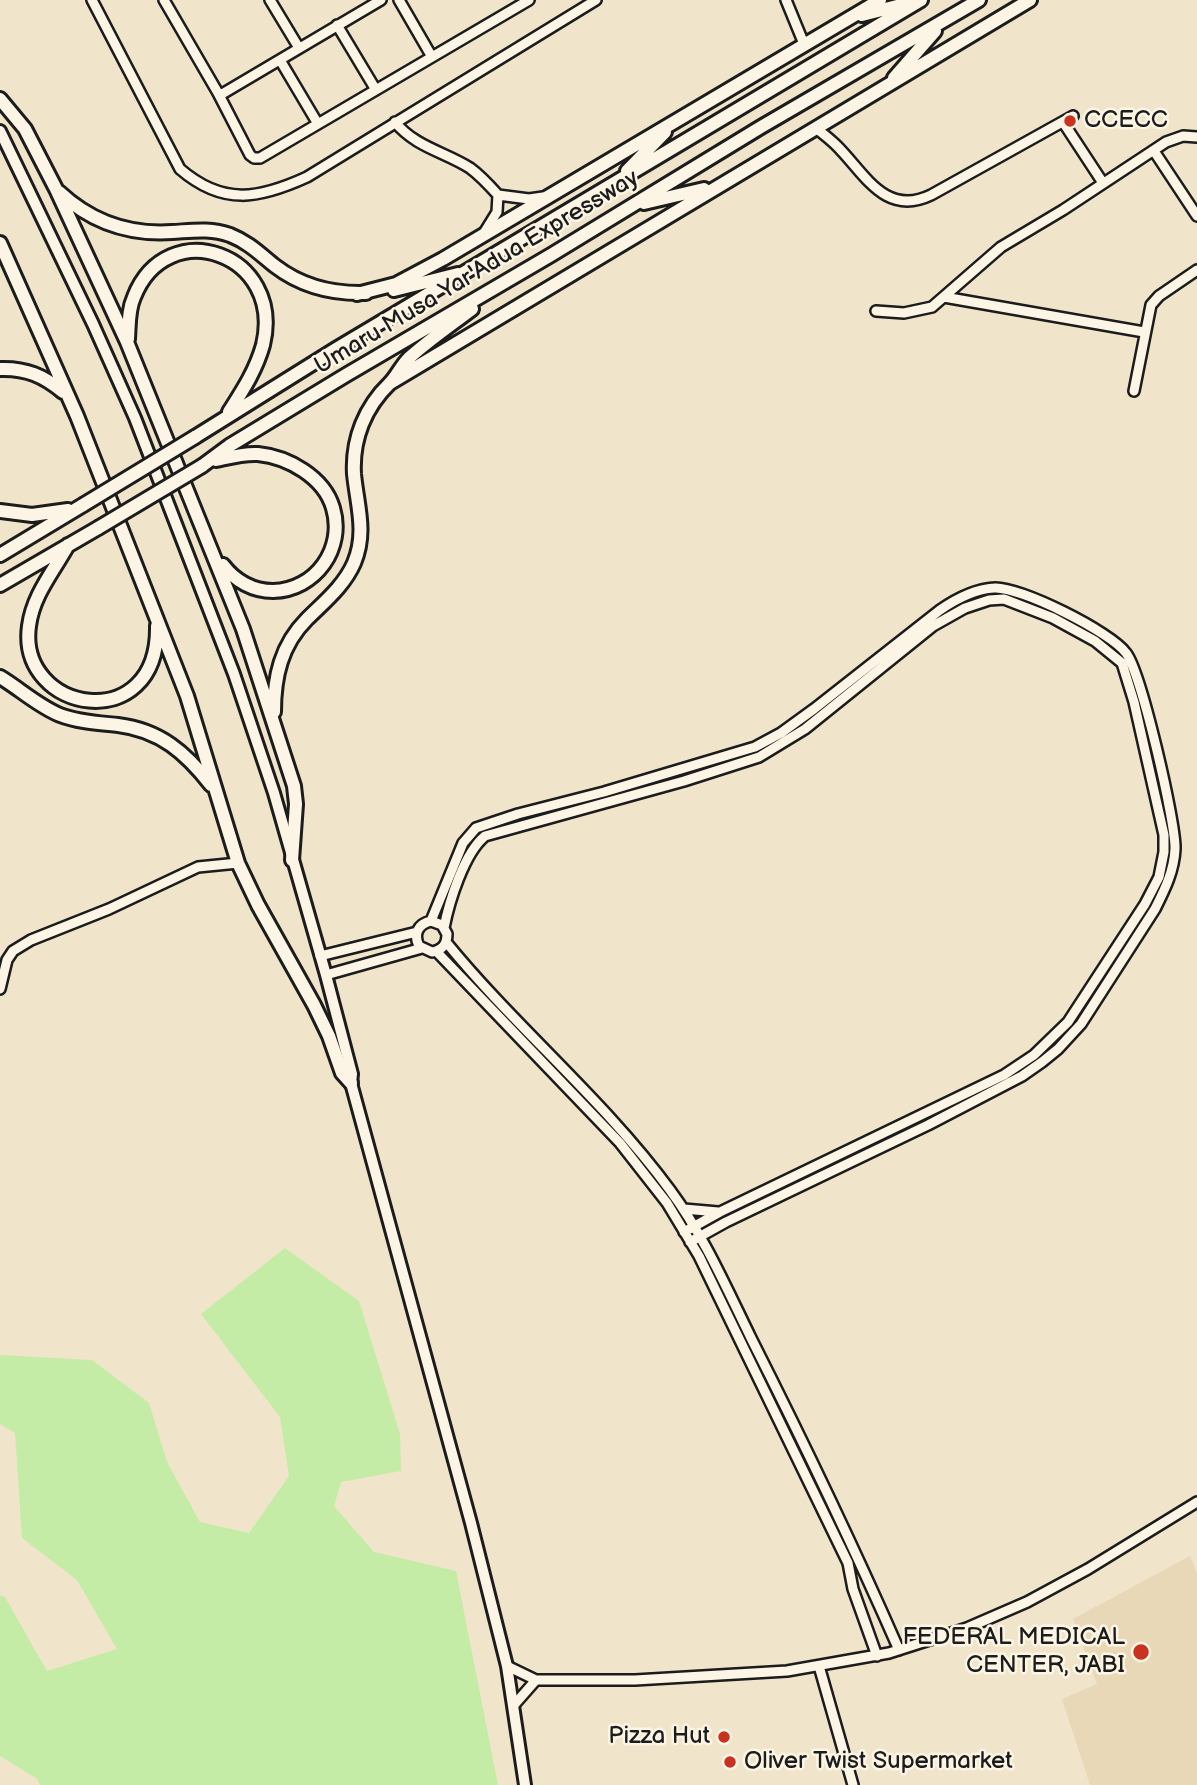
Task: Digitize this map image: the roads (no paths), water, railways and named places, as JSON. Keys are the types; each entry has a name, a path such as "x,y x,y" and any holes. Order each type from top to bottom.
{"highway":[{"name":"Umaru Musa Yar'Adua Expressway","path":"357,294 396,284 482,236 880,0"},
{"name":"Umaru Musa Yar'Adua Expressway","path":"0,555 227,415 920,0"},
{"path":"848,19 920,0"},
{"name":"Umaru Musa Yar'Adua Expressway","path":"0,585 207,464 229,446 284,412 979,0"},
{"name":"Umaru Musa Yar'Adua Expressway","path":"390,383 1030,0"},
{"path":"886,86 942,23"},
{"path":"0,99 25,129 56,189 127,342 216,558 243,629 294,786 296,804 292,860"},
{"path":"614,185 678,119"},
{"path":"633,205 716,186"},
{"path":"56,189 77,207 108,224 140,232 200,229 242,240 287,274 319,288 357,294 391,291 469,271"},
{"path":"0,244 77,416 187,696 238,863 258,905 314,1005 342,1073 351,1083"},
{"path":"127,342 135,294 147,273 163,260 186,252 201,251 229,258 242,267 253,279 262,296 265,327 263,342 251,377 227,415"},
{"path":"274,722 275,683 285,651 299,628 341,585 355,561 362,523 354,474 356,445 368,411 376,397 407,360 474,308 488,292"},
{"path":"0,369 27,370 40,375 66,395"},
{"path":"207,464 256,454 291,463 318,483 333,506 335,519 333,548 327,561 306,582 293,587 277,591 251,588 228,572 216,558"},
{"path":"0,511 32,515 79,507"},
{"path":"68,545 39,593 28,628 30,652 34,662 56,689 66,695 91,702 111,699 133,688 142,681 154,659 157,648 157,618"},
{"path":"0,677 62,716 137,728 162,738 188,757 214,789"}],"main road":[{"path":"0,131 135,418 234,674 274,793 326,975 352,1074 351,1083 508,1666 525,1785"}],"street":[{"path":"92,0 180,169 197,183 223,192 249,196 276,191 307,177 596,0"},
{"path":"164,0 254,158 260,158 529,0"},
{"path":"270,0 299,48"},
{"path":"218,93 228,92 381,0"},
{"path":"399,0 432,57"},
{"path":"786,0 804,44"},
{"path":"337,25 376,90"},
{"path":"279,60 318,124"},
{"path":"816,128 884,195 912,202 932,195 1073,116"},
{"path":"395,122 410,137 484,178 498,195 498,212 482,236"},
{"path":"1063,122 1103,183"},
{"path":"876,311 918,311 932,307 1001,247 1175,138 1197,137"},
{"path":"1154,151 1197,216"},
{"path":"498,195 528,199 548,197"},
{"path":"1134,391 1144,331 1154,300 1197,271"},
{"path":"944,297 1144,331"},
{"path":"431,921 467,838 483,824 681,770 768,741 814,709 940,610 973,593 997,587 1021,593 1101,632 1126,652 1133,664 1144,699 1174,831 1174,859 1166,889 1081,1024 1058,1049 1021,1076 928,1125 690,1241"},
{"path":"973,593 977,603"},
{"path":"444,928 452,897 474,848 485,836 742,764 779,746 805,729 933,626 977,603 996,598 1019,603 1086,635 1122,663 1164,835 1164,852 1159,877 1145,904 1075,1012 1049,1042 1004,1075 684,1232"},
{"path":"681,770 684,781"},
{"path":"604,792 606,803"},
{"path":"518,814 522,825"},
{"path":"0,989 7,960 13,951 31,940 109,909 198,867 238,863"},
{"path":"424,923 439,923 444,928 447,934 446,942 436,951 428,952 416,939 417,932 424,923"},
{"path":"320,956 417,932"},
{"path":"446,942 626,1137 684,1209 708,1248 799,1433 899,1650"},
{"path":"326,975 422,948"},
{"path":"436,951 620,1143 667,1203 722,1302 849,1563 853,1589 877,1656"},
{"path":"508,1024 515,1017"},
{"path":"684,1209 720,1212"},
{"path":"708,1248 709,1236 717,1226"},
{"path":"508,1666 536,1681 566,1682 688,1678 819,1666 877,1656 967,1628 1027,1602 1088,1569 1197,1502"},
{"path":"853,1589 868,1581"},
{"path":"863,1615 880,1608"},
{"path":"819,1666 853,1785"},
{"path":"514,1705 536,1681"}],"place":[{"name":"CCECC","path":"1070,121"},
{"name":"FEDERAL MEDICAL CENTER, JABI","path":"1141,1652"},
{"name":"Pizza Hut","path":"724,1737"},
{"name":"Oliver Twist Supermarket","path":"730,1762"}]}
